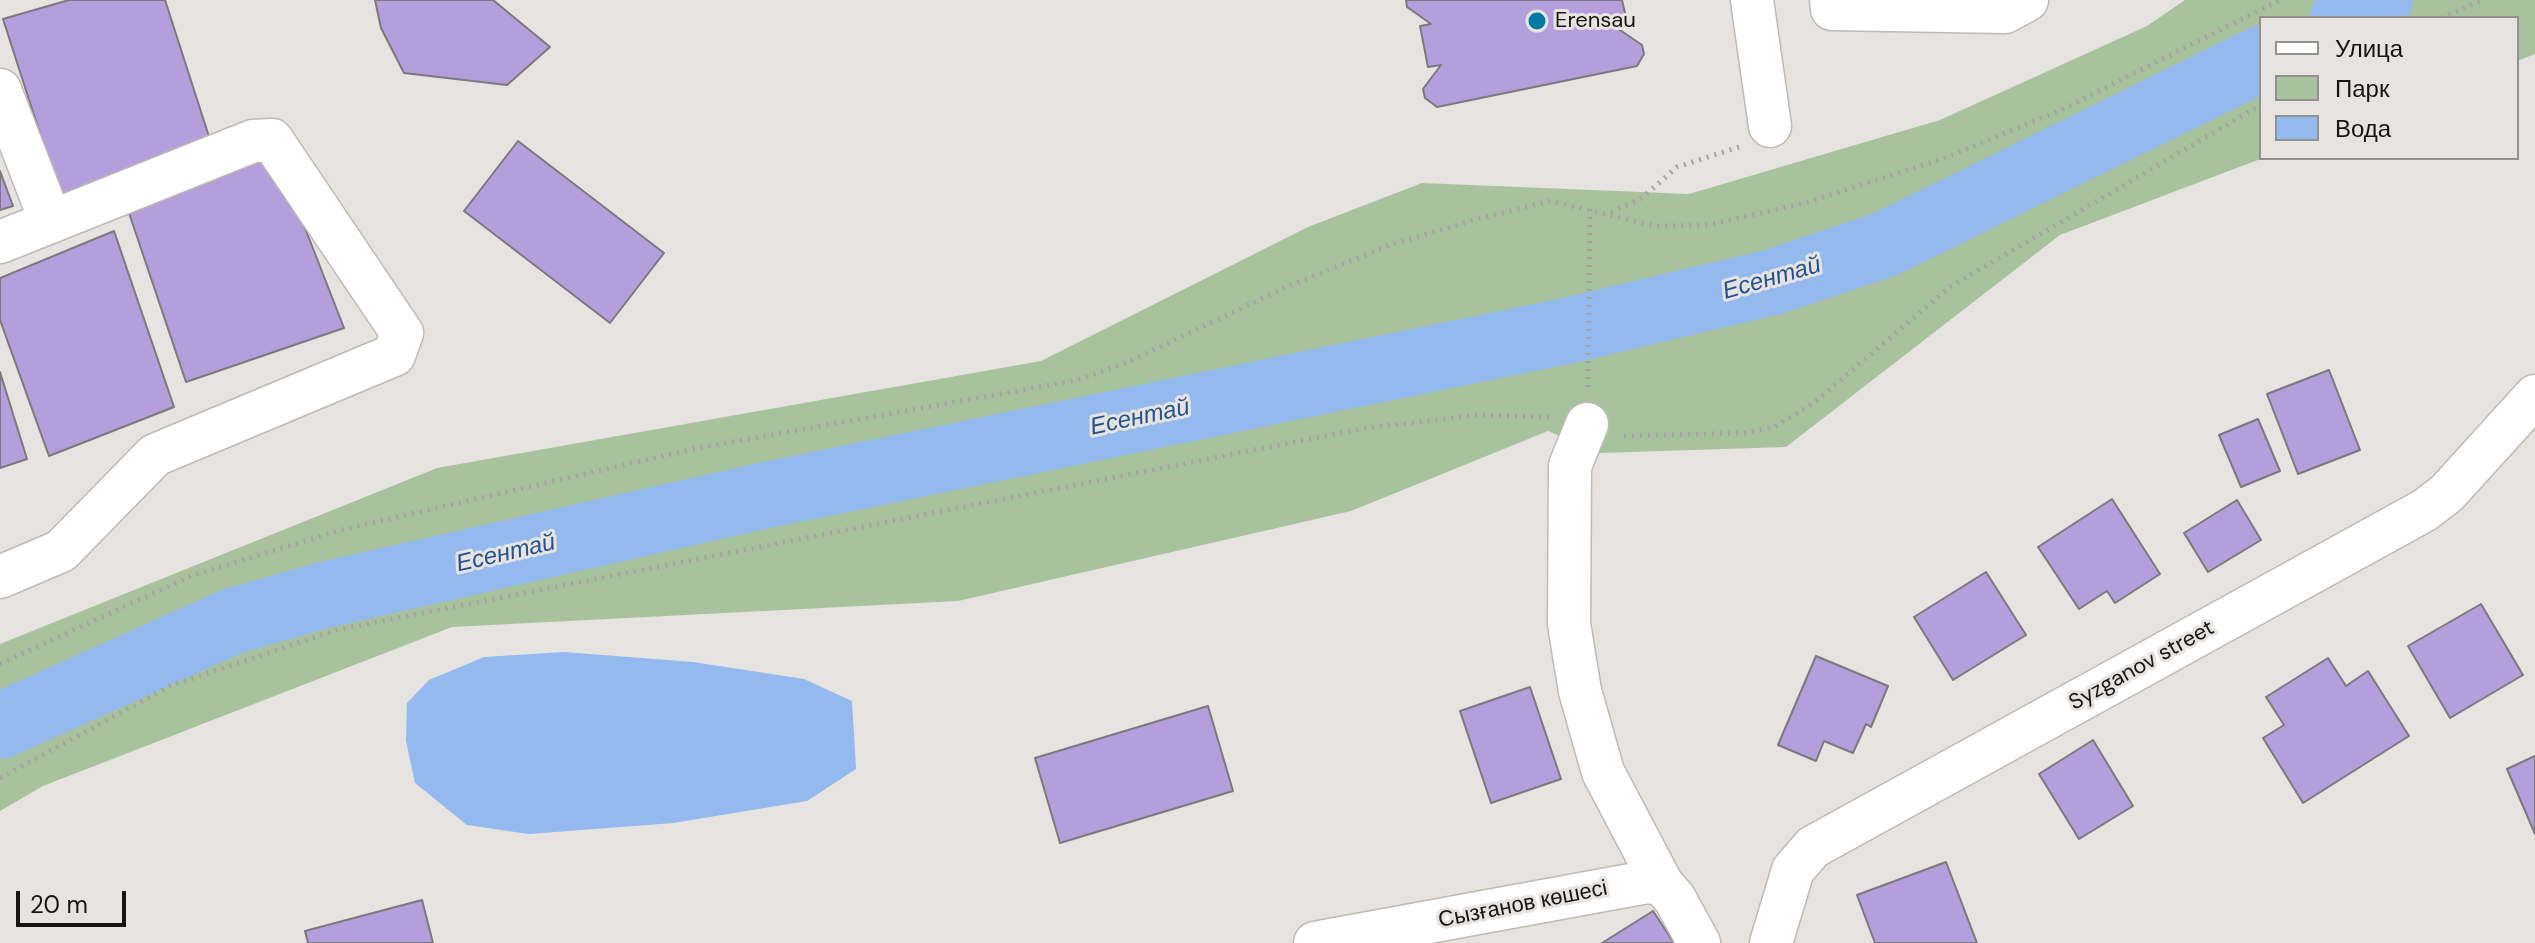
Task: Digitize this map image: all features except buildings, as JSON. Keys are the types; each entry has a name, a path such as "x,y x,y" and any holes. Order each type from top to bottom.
{"street":[{"path":"1752,0 1770,126"},
{"path":"1831,0 1832,9 2005,12 2027,0"},
{"path":"0,90 51,222"},
{"path":"0,242 253,141 272,140 402,333 394,355 155,455 61,551 0,577"},
{"name":"Syzganov street","path":"1771,943 1793,870 1813,847 2425,510 2447,493 2535,396"},
{"path":"1587,424 1570,466 1569,624 1580,691 1603,772 1662,884 1675,899 1699,943"},
{"name":"Сызғанов көшесі","path":"1315,943 1647,882 1662,884"}],"path":[{"path":"0,664 191,576 341,530 698,448 1078,380 1126,363 1284,288 1390,245 1551,201 1655,226 1709,225 1823,198 1942,159 2061,110 2280,0"},
{"path":"2446,16 2483,0"},
{"path":"0,778 170,686 336,630 1366,428 1477,415 1542,415 1587,424 1611,436 1744,433 1774,427 1815,402 1950,287 2259,106"},
{"path":"1609,213 1642,198 1677,167 1737,148 1770,126"},
{"path":"1588,376 1590,208"}],"green space":[{"path":"2185,0 2535,0 2535,54 2519,60 2519,16 2259,16 2259,160 2060,235 1786,447 1600,453 1548,431 1351,511 958,601 452,627 43,786 0,811 0,644 437,468 1041,361 1308,227 1422,183 1689,194 1940,120 2147,26"}],"water":[{"path":"564,652 693,662 804,679 852,701 856,769 807,801 673,823 529,834 467,825 415,783 406,741 407,703 429,680 484,657"}],"waterway":[{"name":"Есентай","path":"2347,16 2380,0"},
{"name":"Есентай","path":"0,726 233,621 324,595 762,496 1566,331 1773,282 1886,244 2259,60"}],"place":[{"name":"Erensau","path":"1537,21"}]}
